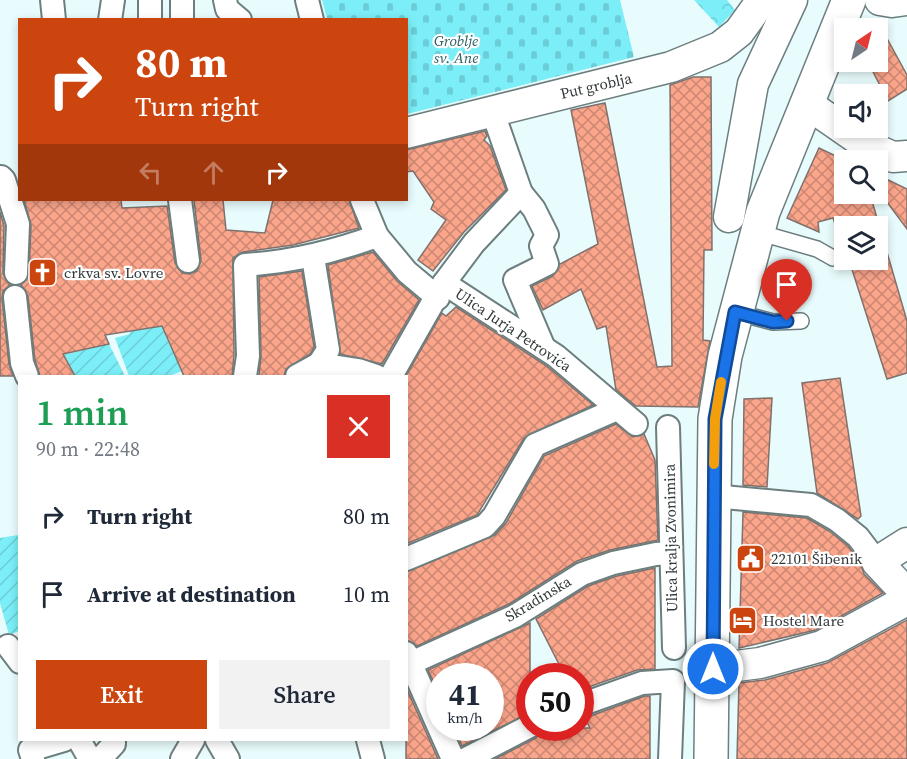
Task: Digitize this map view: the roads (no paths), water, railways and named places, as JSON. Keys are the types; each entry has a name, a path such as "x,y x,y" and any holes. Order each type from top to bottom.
{"main road":[{"path":"711,759 715,419 735,312 743,225 806,103 849,0"}],"street":[{"path":"52,0 54,18"},
{"path":"111,18 113,0"},
{"path":"150,0 150,18"},
{"path":"182,0 182,18"},
{"path":"225,0 227,9 238,18"},
{"path":"307,0 312,18"},
{"name":"Put groblja","path":"408,132 671,67 720,47 739,32 762,0"},
{"path":"743,225 753,84 792,0"},
{"path":"880,0 906,0"},
{"path":"806,103 868,146 892,157 907,156"},
{"path":"492,110 521,194 534,209 547,235 541,246 547,264 515,280 544,348"},
{"path":"1,177 4,180 18,224 16,273"},
{"path":"392,375 441,291 474,243 521,194"},
{"path":"180,201 188,261"},
{"name":"Ulica Jurja Petrovića","path":"362,201 377,236 407,272 544,348 617,409 656,430"},
{"path":"244,375 248,356 245,265 279,263 313,256 377,236"},
{"path":"300,375 319,364 328,350 313,256"},
{"path":"15,297 22,363 27,375"},
{"path":"319,364 358,370 373,375"},
{"path":"408,558 485,526 494,516 535,445 617,409"},
{"name":"Ulica kralja Zvonimira","path":"656,430 671,553 674,648"},
{"path":"713,496 811,505 858,537 907,594"},
{"path":"878,562 907,543"},
{"name":"Skradinska","path":"409,658 515,616 582,574 613,563 671,553"},
{"path":"713,669 760,663 822,645 907,600"},
{"path":"409,658 453,759"},
{"path":"594,700 642,683 673,681 670,759"},
{"path":"466,759 516,733"},
{"path":"33,759 30,750 61,741"},
{"path":"79,741 90,759"},
{"path":"100,759 114,744 114,741"},
{"path":"182,759 192,741"},
{"path":"218,741 228,759"},
{"path":"368,741 373,759"}],"lane":[{"path":"743,225 817,249 833,258"},
{"path":"735,312 773,322 801,321"}],"place":[{"name":"crkva sv. Lovre","path":"43,273"},
{"name":"22101 Šibenik","path":"750,559"},
{"name":"Hostel Mare","path":"742,621"}],"park label":[{"name":"Groblje sv. Ane","path":"456,50"}]}
